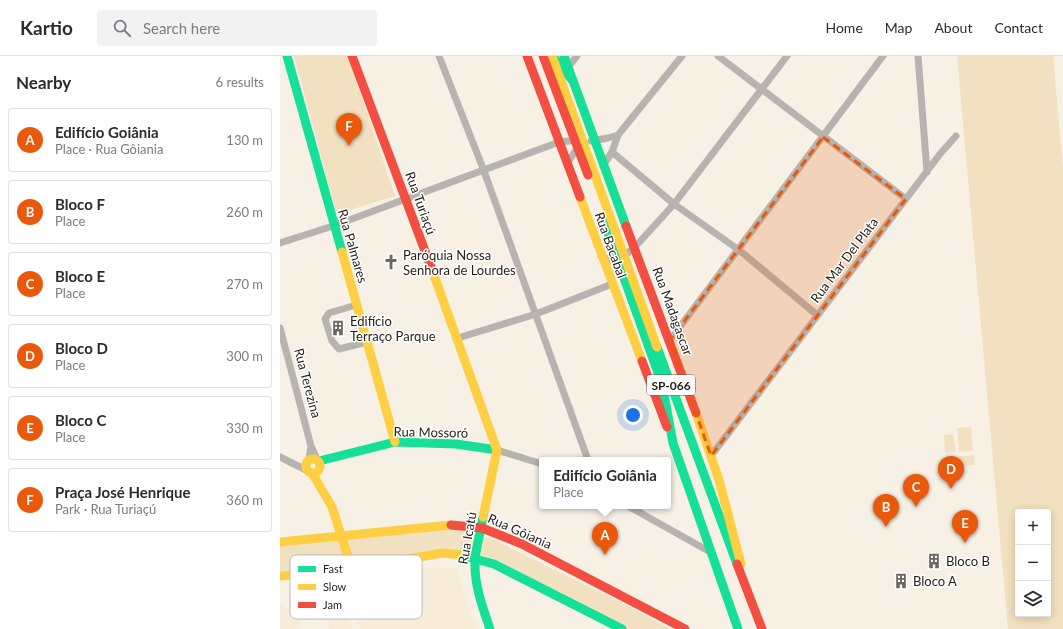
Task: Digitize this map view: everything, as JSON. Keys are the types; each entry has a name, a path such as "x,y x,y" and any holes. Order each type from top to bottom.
{"street":[{"name":"Rua Palmares","path":"287,56 333,226 395,442"},
{"name":"Rua Turiaçú","path":"352,56 458,338 497,450"},
{"path":"439,56 484,171 587,457"},
{"name":"Rua Bacabal","path":"527,56 601,256 673,443"},
{"name":"SP-066","path":"542,56 578,143 762,629"},
{"path":"552,56 564,68 572,80"},
{"name":"SP-066","path":"552,56 578,143"},
{"name":"Rua Madagascar","path":"564,56 626,229 635,247 670,340 711,456 719,480 744,580"},
{"path":"568,67 577,56"},
{"path":"603,166 612,152 618,135 682,56"},
{"path":"718,56 762,88 823,137 906,198"},
{"path":"601,256 611,260 621,257 635,247 674,204 787,56"},
{"path":"670,340 883,56"},
{"path":"918,56 927,172"},
{"path":"280,243 333,226 559,142 578,143 618,135"},
{"name":"Rua Mar Del Plata","path":"711,456 906,198 956,136"},
{"path":"567,164 578,143"},
{"path":"612,152 674,204 739,250 817,315"},
{"name":"SP-066","path":"621,257 662,384 673,443 738,629"},
{"path":"458,338 536,314 612,284"},
{"path":"356,305 329,313 325,319 332,341 339,349 367,342"},
{"name":"Rua Terezina","path":"280,328 311,446 313,465 344,537 348,555"},
{"name":"Rua Mossoró","path":"313,465 395,442 456,444 484,447 539,463"},
{"name":"Rua Icatú","path":"490,629 477,593 474,576 475,558 497,450"},
{"path":"280,457 292,464 313,465"},
{"path":"633,509 712,553"},
{"path":"699,520 707,515 718,513"},
{"name":"Rua Gôiania","path":"280,542 344,537 440,525 463,525 482,528 522,544 684,629"},
{"path":"422,557 442,553 475,558 506,570 622,629"},
{"path":"280,576 290,575"}],"highlighted area":[{"path":"823,137 906,199 711,456 670,340"}],"shaded area":[{"path":"294,56 348,56 395,196 337,214"},
{"path":"957,56 1053,56 1063,168 1063,629 1008,629"},
{"path":"971,427 973,451 959,452 957,428"},
{"path":"953,434 956,452 945,453 944,435"},
{"path":"974,455 975,465 955,466 954,457"},
{"path":"439,529 462,529 497,541 630,607 670,629 625,629 500,561 475,553 422,556 290,555 290,570 280,571 280,546"},
{"path":"457,567 469,612 478,629 360,629 357,619 422,619 422,569"},
{"path":"280,604 290,610 290,619 302,619 296,629 280,629"},
{"path":"327,619 349,619 352,629 330,629"}],"traffic: fast":[{"path":"287,56 342,252"},
{"path":"564,56 626,226"},
{"path":"555,59 572,80"},
{"path":"604,222 662,384 673,443 738,629"},
{"path":"657,347 737,564"},
{"path":"319,461 395,442 456,444 497,450"},
{"path":"483,517 475,560 475,569 479,595 490,629"},
{"path":"461,555 494,564 622,629"}],"traffic: slow":[{"path":"552,56 657,347"},
{"path":"580,197 642,361"},
{"path":"342,252 395,442"},
{"path":"431,267 497,450 483,517"},
{"path":"696,413 719,480 741,564"},
{"path":"310,459 316,459 320,463 320,466 320,469 316,473 310,473 306,469 306,463 310,459"},
{"path":"312,473 332,507 347,555"},
{"path":"280,542 451,525"},
{"path":"422,557 442,553 461,555"},
{"path":"280,576 290,575"}],"traffic: jam":[{"path":"352,56 431,267"},
{"path":"527,56 580,197"},
{"path":"543,56 588,175"},
{"path":"626,226 696,413"},
{"path":"642,361 667,427"},
{"path":"451,525 482,528 522,544 685,629"},
{"path":"737,564 762,629"}],"place":[{"name":"Praça José Henrique","path":"349,146"},
{"name":"Paróquia Nossa Senhora de Lourdes","path":"391,262"},
{"name":"Edifício Terraço Parque","path":"338,328"},
{"name":"Bloco D","path":"951,489"},
{"name":"Bloco E","path":"916,507"},
{"name":"Bloco F","path":"886,527"},
{"name":"Bloco C","path":"965,543"},
{"name":"Edifício Goiânia","path":"605,555"},
{"name":"Bloco B","path":"934,561"},
{"name":"Bloco A","path":"901,581"}]}
